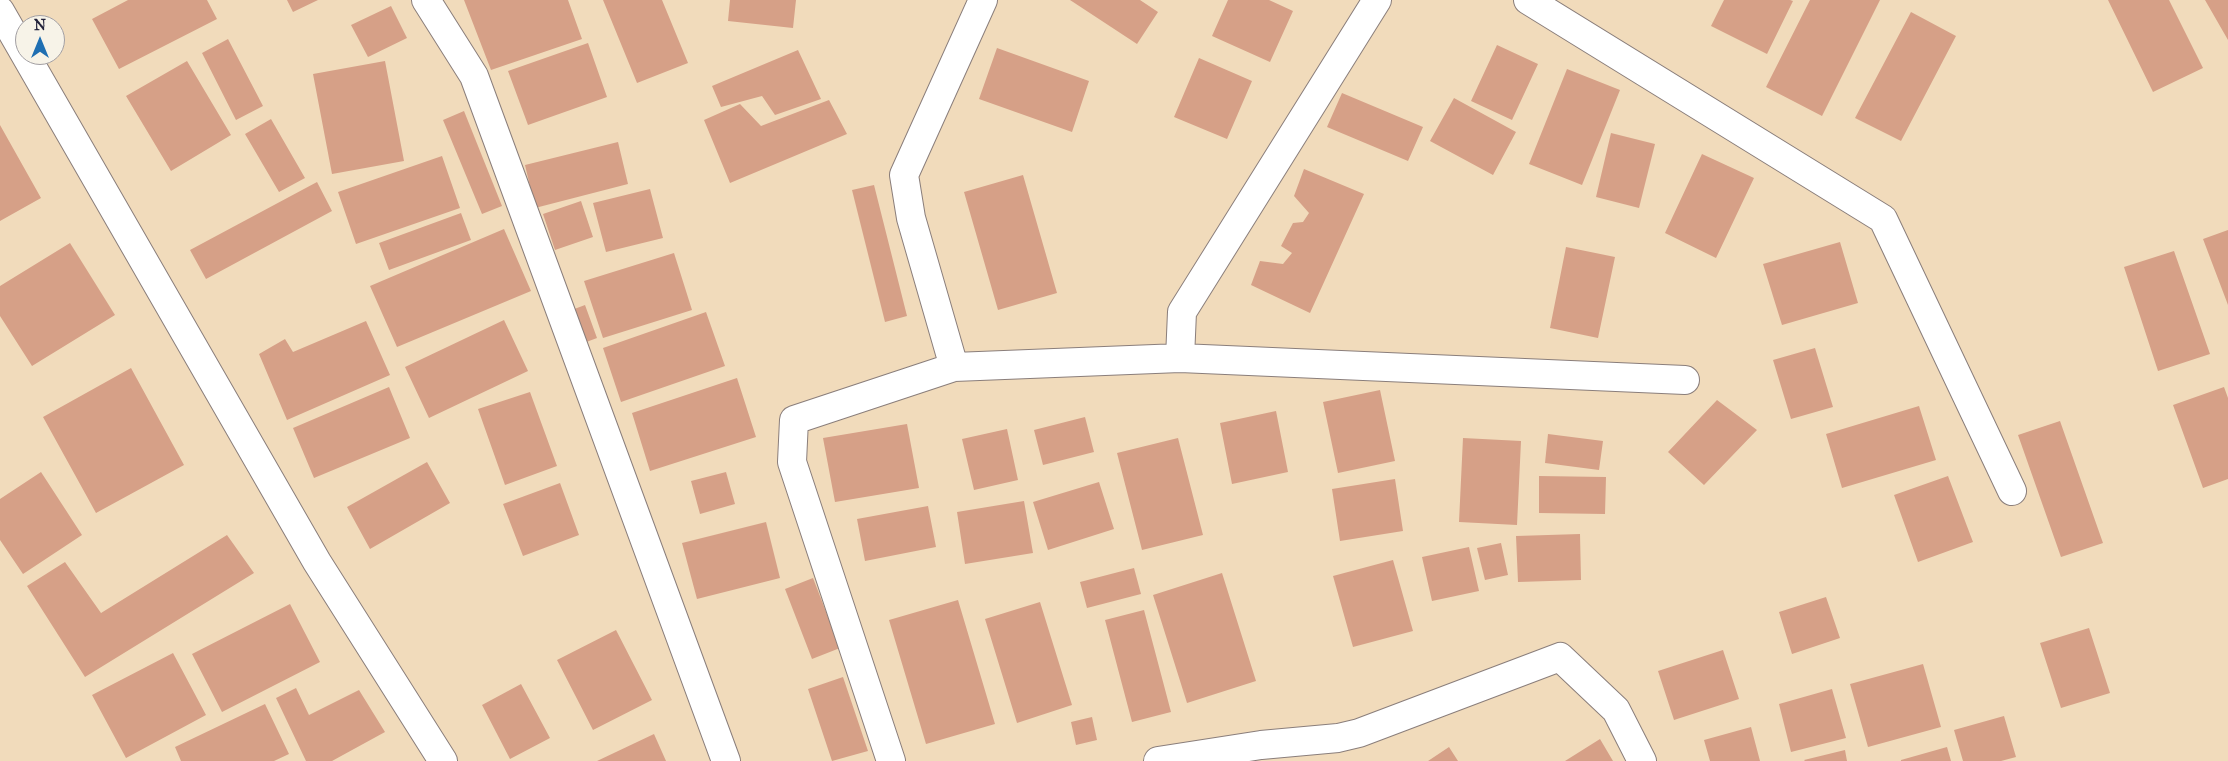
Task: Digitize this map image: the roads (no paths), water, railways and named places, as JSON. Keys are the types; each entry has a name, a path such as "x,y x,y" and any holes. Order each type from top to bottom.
{"street":[{"path":"426,0 474,76 726,761"},
{"path":"954,367 910,218 904,175 983,0"},
{"path":"1180,358 1182,312 1377,0"},
{"path":"1528,0 1883,219 2012,491"},
{"path":"0,11 317,562 443,761"},
{"path":"891,761 792,462 794,420 954,367 1180,358 1685,380"},
{"path":"1158,761 1262,745 1340,749 1359,733 1560,657 1616,710 1642,761"}]}
